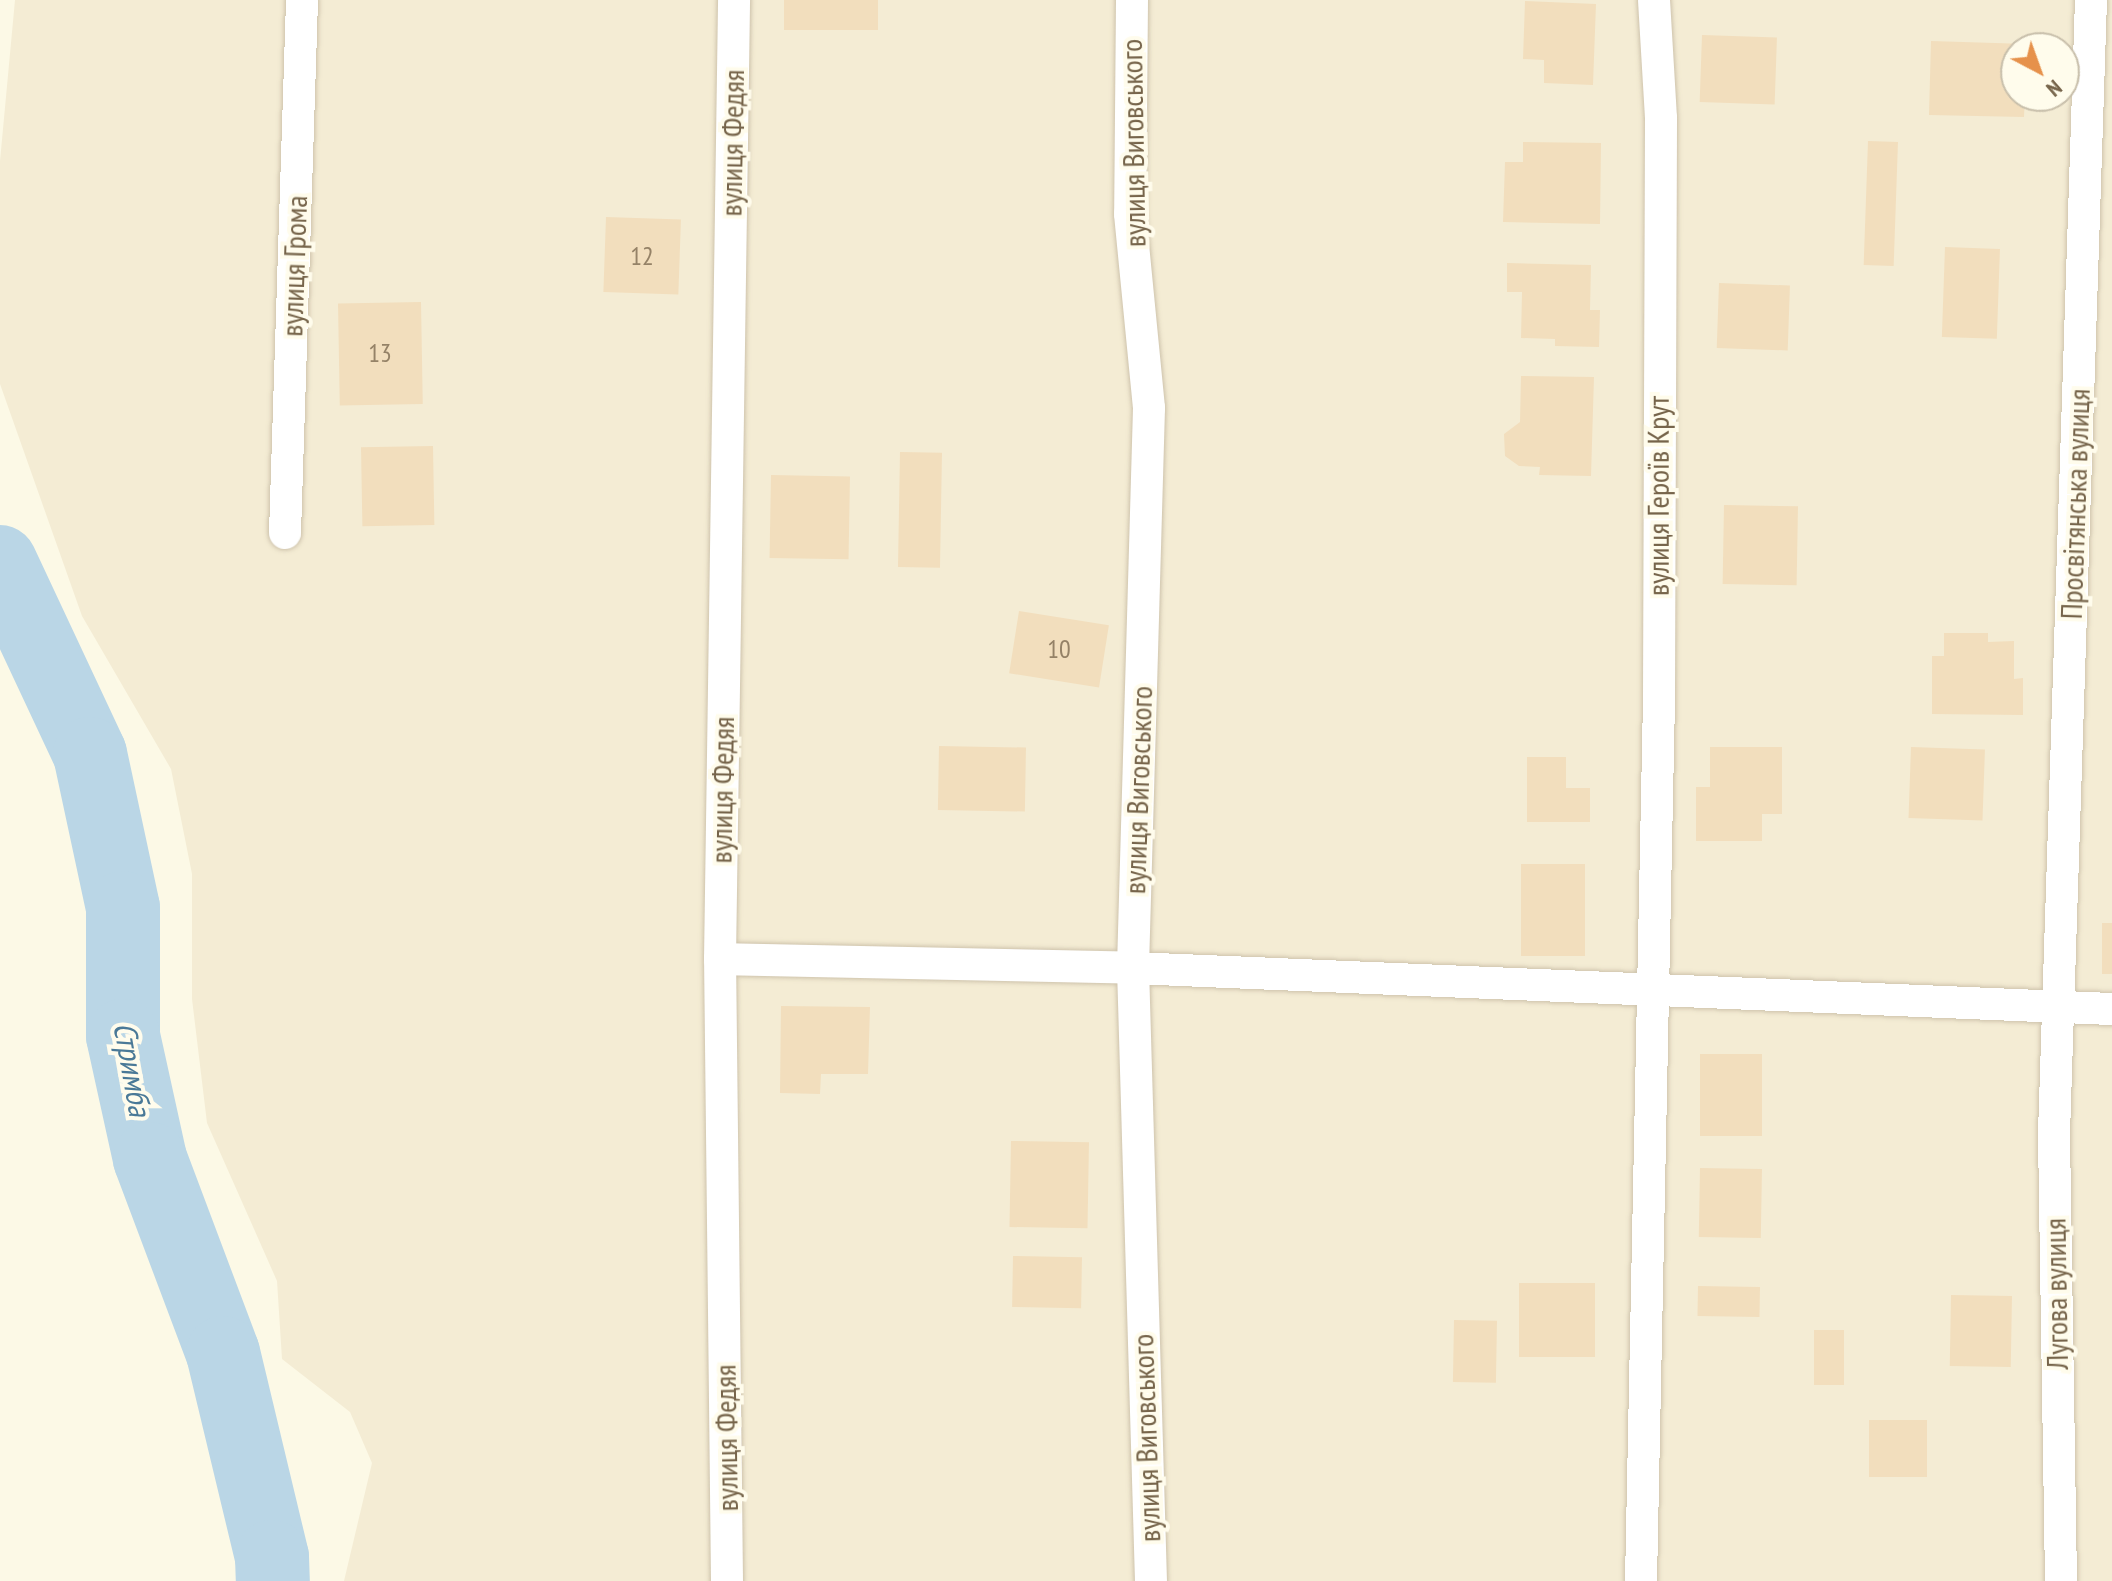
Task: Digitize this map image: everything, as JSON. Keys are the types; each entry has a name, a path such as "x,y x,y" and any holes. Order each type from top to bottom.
{"street":[{"name":"вулиця Грома","path":"285,533 302,0"},
{"name":"вулиця Федяя","path":"727,1581 720,959 734,0"},
{"name":"вулиця Виговського","path":"1132,0 1130,214 1149,408 1133,968 1151,1581"},
{"name":"вулиця Героїв Крут","path":"1641,1581 1655,992 1661,118 1654,0"},
{"name":"Просвітянська вулиця","path":"2060,1008 2091,0"},
{"path":"720,959 1133,968 2112,1009"},
{"name":"Лугова вулиця","path":"2060,1008 2054,1133 2061,1581"}],"shaded area":[{"path":"15,0 2112,0 2112,1581 344,1581 372,1463 350,1412 282,1359 277,1281 207,1123 192,999 192,874 171,769 82,616 0,384 0,161"}],"building":[{"path":"784,0 878,0 878,30 784,30"},
{"path":"1525,1 1596,4 1593,85 1544,83 1544,60 1523,59"},
{"path":"1702,35 1777,38 1775,105 1700,102"},
{"path":"1931,41 2000,43 2000,112 2024,112 2024,117 1929,115"},
{"path":"1868,141 1898,142 1894,266 1864,265"},
{"path":"1523,142 1601,143 1600,224 1503,222 1505,162 1523,162"},
{"path":"606,217 681,220 678,295 603,292"},
{"path":"1945,247 2000,249 1997,339 1942,337"},
{"path":"1507,263 1591,265 1590,310 1600,310 1599,347 1555,346 1555,339 1521,338 1522,292 1507,292"},
{"path":"1719,283 1790,285 1788,350 1717,348"},
{"path":"421,302 423,404 340,405 338,303"},
{"path":"1521,376 1594,377 1591,476 1539,475 1540,467 1519,466 1505,456 1504,434 1520,422"},
{"path":"433,446 434,525 362,526 361,447"},
{"path":"900,452 942,453 940,568 898,567"},
{"path":"771,475 850,476 849,559 770,558"},
{"path":"1724,505 1798,506 1797,585 1723,584"},
{"path":"1019,611 1109,625 1099,687 1009,673"},
{"path":"1944,633 1988,633 1988,642 2014,641 2014,679 2023,678 2023,715 1932,714 1932,656 1944,656"},
{"path":"939,746 1026,748 1025,812 938,810"},
{"path":"1710,747 1782,747 1782,814 1762,814 1762,841 1696,841 1696,787 1710,787"},
{"path":"1911,747 1985,750 1982,821 1909,818"},
{"path":"1527,757 1566,757 1566,788 1590,788 1590,822 1527,822"},
{"path":"1521,864 1585,864 1585,956 1521,956"},
{"path":"2102,923 2112,923 2112,974 2102,974"},
{"path":"781,1006 870,1007 868,1074 821,1074 820,1094 780,1093"},
{"path":"1700,1054 1762,1054 1762,1136 1700,1136"},
{"path":"1011,1141 1089,1142 1087,1228 1009,1227"},
{"path":"1700,1168 1762,1169 1761,1238 1699,1237"},
{"path":"1013,1256 1082,1257 1081,1308 1012,1307"},
{"path":"1519,1283 1595,1283 1595,1357 1519,1357"},
{"path":"1698,1286 1760,1287 1759,1317 1697,1316"},
{"path":"1951,1295 2012,1296 2011,1367 1950,1366"},
{"path":"1454,1320 1497,1321 1496,1383 1453,1382"},
{"path":"1814,1330 1844,1330 1844,1385 1814,1385"},
{"path":"1869,1420 1927,1420 1927,1477 1869,1477"}],"waterway":[{"name":"Стримба","path":"0,562 90,754 123,908 123,1036 150,1159 223,1353 272,1557 273,1581"}]}
